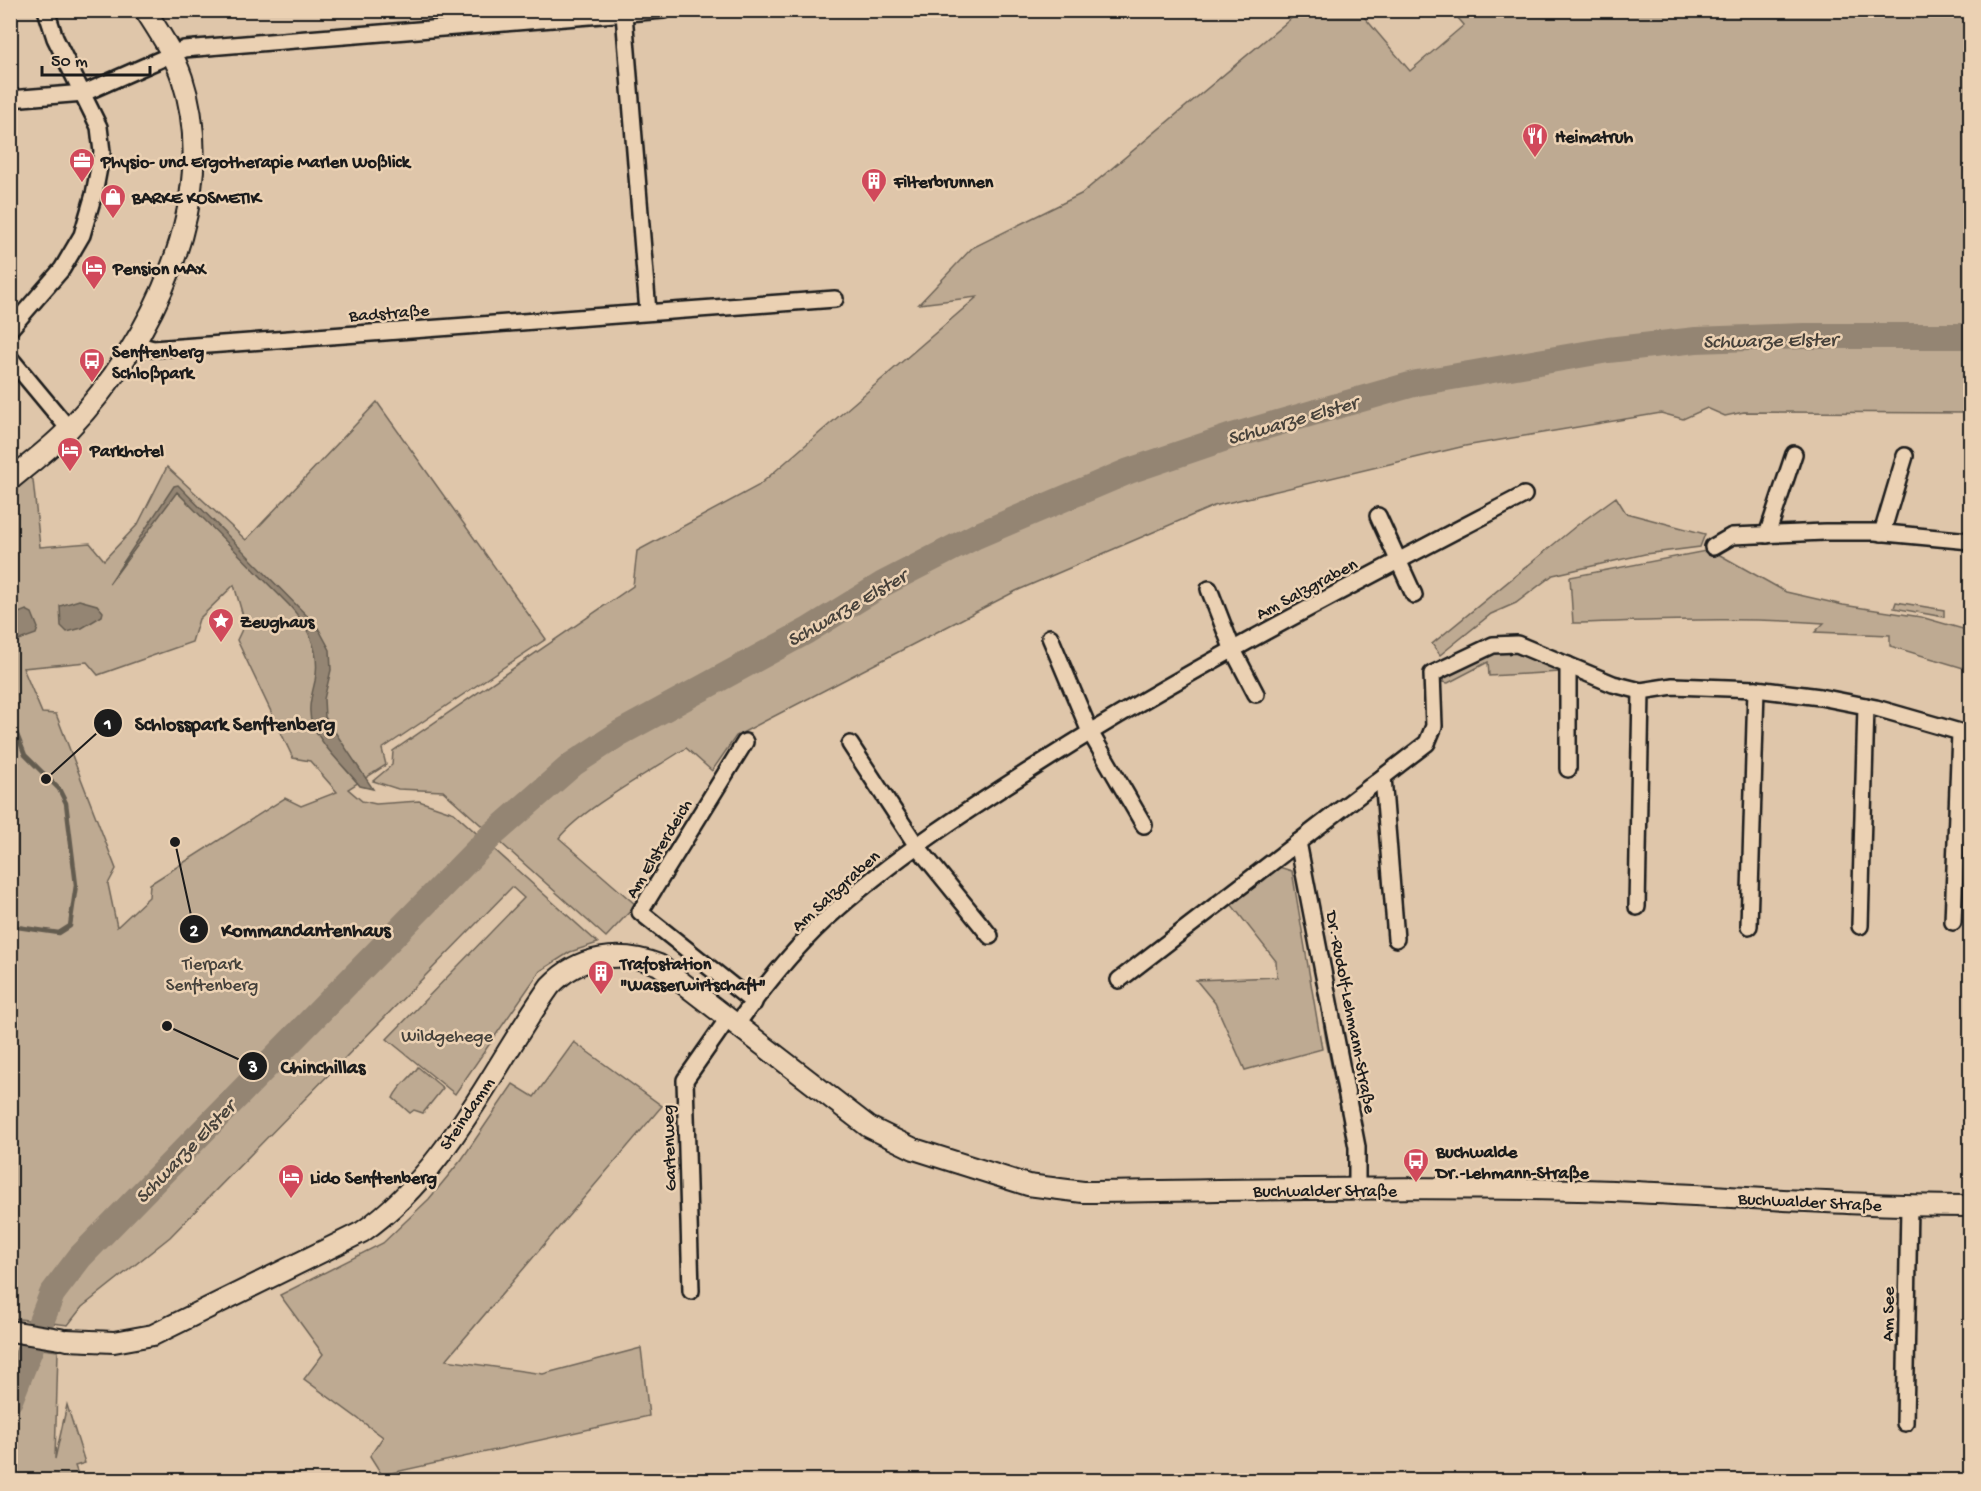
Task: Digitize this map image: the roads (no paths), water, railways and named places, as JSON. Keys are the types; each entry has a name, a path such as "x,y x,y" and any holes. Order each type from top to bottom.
{"street":[{"path":"10,329 62,270 82,236 94,194 102,152 99,127 55,38 45,10"},
{"path":"10,480 69,429 135,344 163,291 192,194 193,162 189,106 182,78 172,55 145,10"},
{"path":"10,99 84,93 184,49 664,10"},
{"path":"624,14 648,312"},
{"name":"Badstraße","path":"135,344 153,349 835,299"},
{"path":"10,358 69,429"},
{"path":"1767,535 1794,454"},
{"path":"1882,532 1905,456"},
{"name":"Am Salzgraben","path":"733,1020 754,1003 824,921 917,846 1090,732 1232,648 1524,495"},
{"path":"1378,516 1414,595"},
{"path":"1713,547 1732,536 1882,532 1971,541"},
{"path":"1209,589 1232,648 1256,694"},
{"path":"1050,637 1090,732 1144,825"},
{"path":"1119,980 1427,743 1434,726 1432,674 1493,645 1517,644 1613,684 1641,691 1673,686 1756,689 1820,697 1866,706 1965,734 1953,922"},
{"path":"1568,665 1568,770"},
{"path":"1749,926 1756,689"},
{"path":"1637,907 1641,691"},
{"path":"1860,926 1866,706"},
{"name":"Am Elsterdeich","path":"745,742 640,912 754,1003"},
{"path":"850,744 917,846 990,936"},
{"path":"1383,777 1396,939"},
{"name":"Dr.-Rudolf-Lehmann-Straße","path":"1298,842 1357,1147 1357,1190"},
{"name":"Steindamm","path":"12,1331 63,1340 114,1342 153,1335 362,1232 380,1219 438,1156 550,986 571,968 611,956 645,960 659,965 870,1127"},
{"name":"Gartenweg","path":"691,1291 685,1080 733,1020"},
{"name":"Buchwalder Straße","path":"870,1127 914,1149 1028,1185 1053,1190 1083,1192 1611,1191 1909,1206 1971,1206"},
{"name":"Am See","path":"1905,1423 1909,1206"}],"waterway":[{"name":"Schwarze Elster","path":"10,1400 52,1294 80,1257 491,836 573,764 620,733 807,631 883,584 976,536 1129,471 1229,437 1417,383 1608,350 1696,340 1804,336 1970,336"},
{"path":"10,717 25,755 59,789 66,803 76,885 70,926 59,933 10,926"}],"place":[{"name":"Heimatruh","path":"1535,159"},
{"name":"Physio- und Ergotherapie Marlen Woßlick","path":"82,184"},
{"name":"Filterbrunnen","path":"874,204"},
{"name":"BARKE KOSMETIK","path":"113,220"},
{"name":"Pension MAX","path":"94,291"},
{"name":"Senftenberg Schloßpark","path":"92,384"},
{"name":"Parkhotel","path":"70,473"},
{"name":"Zeughaus","path":"221,644"},
{"name":"Schlosspark Senftenberg","path":"46,779"},
{"name":"Kommandantenhaus","path":"175,842"},
{"name":"Trafostation \"Wasserwirtschaft\"","path":"601,996"},
{"name":"Chinchillas","path":"167,1026"},
{"name":"Buchwalde Dr.-Lehmann-Straße","path":"1416,1184"},
{"name":"Lido Senftenberg","path":"291,1200"}],"park label":[{"name":"Tierpark Senftenberg","path":"212,973"},
{"name":"Wildgehege","path":"447,1035"}]}
